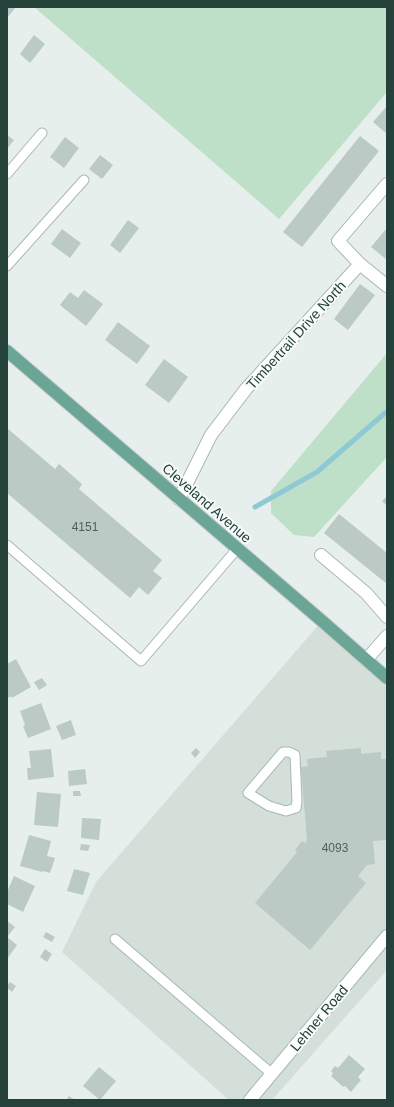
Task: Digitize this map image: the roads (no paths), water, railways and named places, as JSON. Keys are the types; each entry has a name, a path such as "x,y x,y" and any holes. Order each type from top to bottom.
{"main road":[{"name":"Cleveland Avenue","path":"7,351 387,678"}],"street":[{"path":"387,184 338,241 360,264 387,286"},
{"name":"Timbertrail Drive North","path":"179,499 211,435 242,395 360,264"},
{"path":"321,555 366,593 387,617"},
{"path":"366,660 387,636"},
{"name":"Lehner Road","path":"250,1100 387,936"}],"lane":[{"path":"7,174 42,132"},
{"path":"7,266 84,180"},
{"path":"7,545 140,661 237,549"},
{"path":"283,752 289,752 295,755 296,808 286,811 269,806 248,793 283,752"},
{"path":"115,939 272,1074"}],"waterway":[{"path":"255,507 317,472 387,412"}]}
